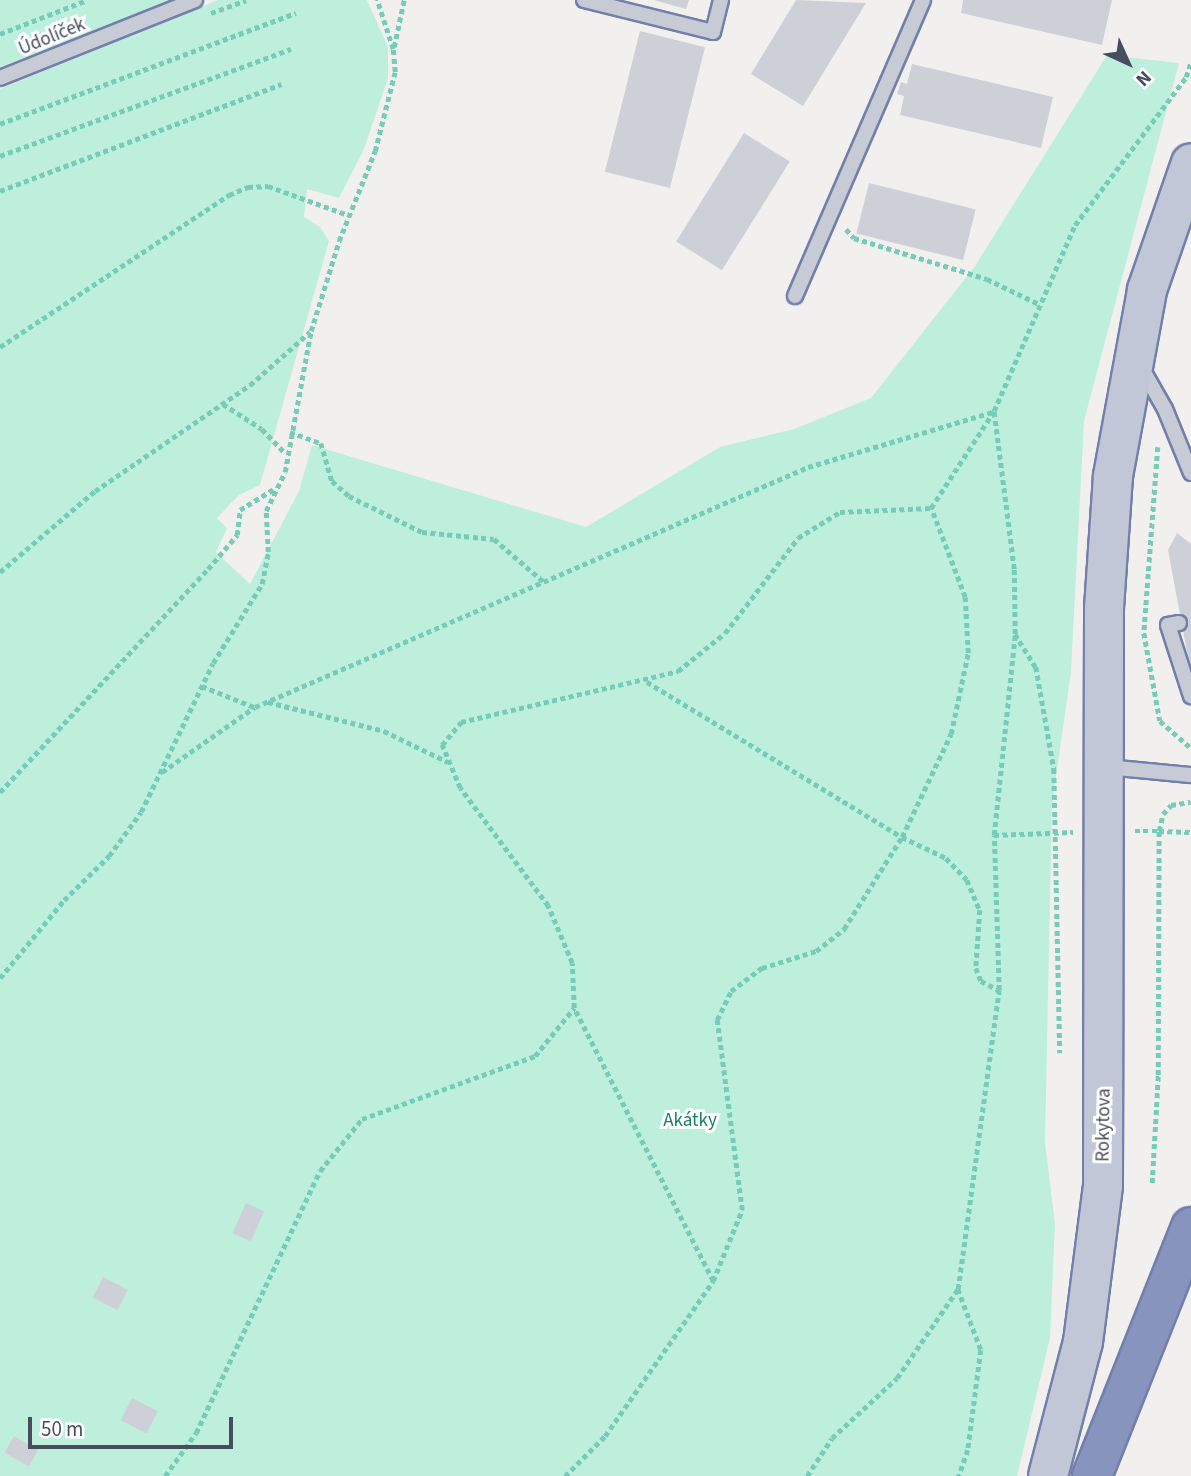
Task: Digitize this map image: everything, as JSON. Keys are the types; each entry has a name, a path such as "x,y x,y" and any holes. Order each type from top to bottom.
{"highway":[{"path":"1092,1476 1191,1227"}],"main road":[{"name":"Rokytova","path":"1048,1476 1083,1342 1103,1186 1104,608 1113,475 1132,352 1147,290 1191,163"}],"lane":[{"name":"Údolíček","path":"0,78 195,0"},
{"path":"584,0 713,32 721,0"},
{"path":"795,296 923,0"},
{"path":"1132,352 1165,409 1191,473"},
{"path":"1179,623 1168,625 1191,695"},
{"path":"1102,767 1191,775"}],"path":[{"path":"0,34 87,0"},
{"path":"0,978 64,900 109,856 141,811 202,686 262,584 268,552 266,510 285,472 286,453 311,331 348,215 385,119 395,72 393,49 377,0"},
{"path":"393,49 404,0"},
{"path":"0,124 296,13"},
{"path":"0,156 291,49"},
{"path":"931,508 993,411 1075,226 1186,76 1191,62"},
{"path":"0,191 281,84"},
{"path":"0,347 229,195 248,187 268,186 348,215"},
{"path":"833,206 854,238 987,279 1039,304"},
{"path":"0,572 95,491 223,404 311,331"},
{"path":"223,404 262,429 286,453"},
{"path":"1165,409 1150,507 1144,633 1160,721 1191,748"},
{"path":"159,775 255,707 808,467 993,411"},
{"path":"807,1476 832,1438 897,1378 958,1289 999,990 994,835 1015,634 1014,569 993,411"},
{"path":"290,432 321,443 332,481 349,496 422,532 494,539 544,582"},
{"path":"0,792 237,535 240,510 247,502 276,488"},
{"path":"713,1281 574,1008 572,963 548,906 460,788 442,745 461,722 646,681 678,671 725,633 798,538 840,512 931,508"},
{"path":"565,1476 605,1436 713,1281 742,1210 717,1020 732,990 752,975 816,951 844,929 902,837 951,734 968,653 965,597 931,508"},
{"path":"1015,634 1035,667 1054,769 1058,832 1060,1053"},
{"path":"646,681 902,837 946,858 967,880 980,910 976,968 981,981 999,990"},
{"path":"202,686 255,707"},
{"path":"267,702 384,731 449,762"},
{"path":"1152,1183 1158,1075 1159,831 1163,814 1171,804 1191,802"},
{"path":"1159,831 1191,832"},
{"path":"994,835 1058,832"},
{"path":"165,1476 196,1433 320,1171 362,1119 535,1056 574,1008"},
{"path":"958,1289 981,1350 968,1450 959,1476"}],"green space":[{"path":"0,0 176,0 0,67"},
{"name":"Akátky","path":"218,0 367,0 388,47 388,78 364,149 339,198 307,189 304,217 320,227 329,241 260,485 239,495 217,518 227,528 216,552 250,584 299,491 312,445 586,527 720,447 794,429 871,398 975,266 1107,55 1179,63 1084,421 1071,672 1052,805 1045,1142 1055,1224 1050,1338 1017,1476 0,1476 0,89"}],"building":[{"path":"654,0 689,0 686,9"},
{"path":"796,0 866,3 803,106 751,74"},
{"path":"963,0 1112,0 1102,45 961,13"},
{"path":"640,31 705,47 670,188 605,172"},
{"path":"912,64 1053,97 1041,148 900,115 904,96 897,94 901,82 907,84"},
{"path":"744,133 790,162 722,270 676,242"},
{"path":"869,183 976,210 963,260 856,233"},
{"path":"1177,533 1191,544 1191,673 1168,550"},
{"path":"246,1203 264,1211 251,1241 233,1233"},
{"path":"103,1277 128,1290 118,1310 93,1297"},
{"path":"132,1398 158,1411 146,1433 121,1420"},
{"path":"14,1436 38,1450 29,1466 4,1452"}]}
